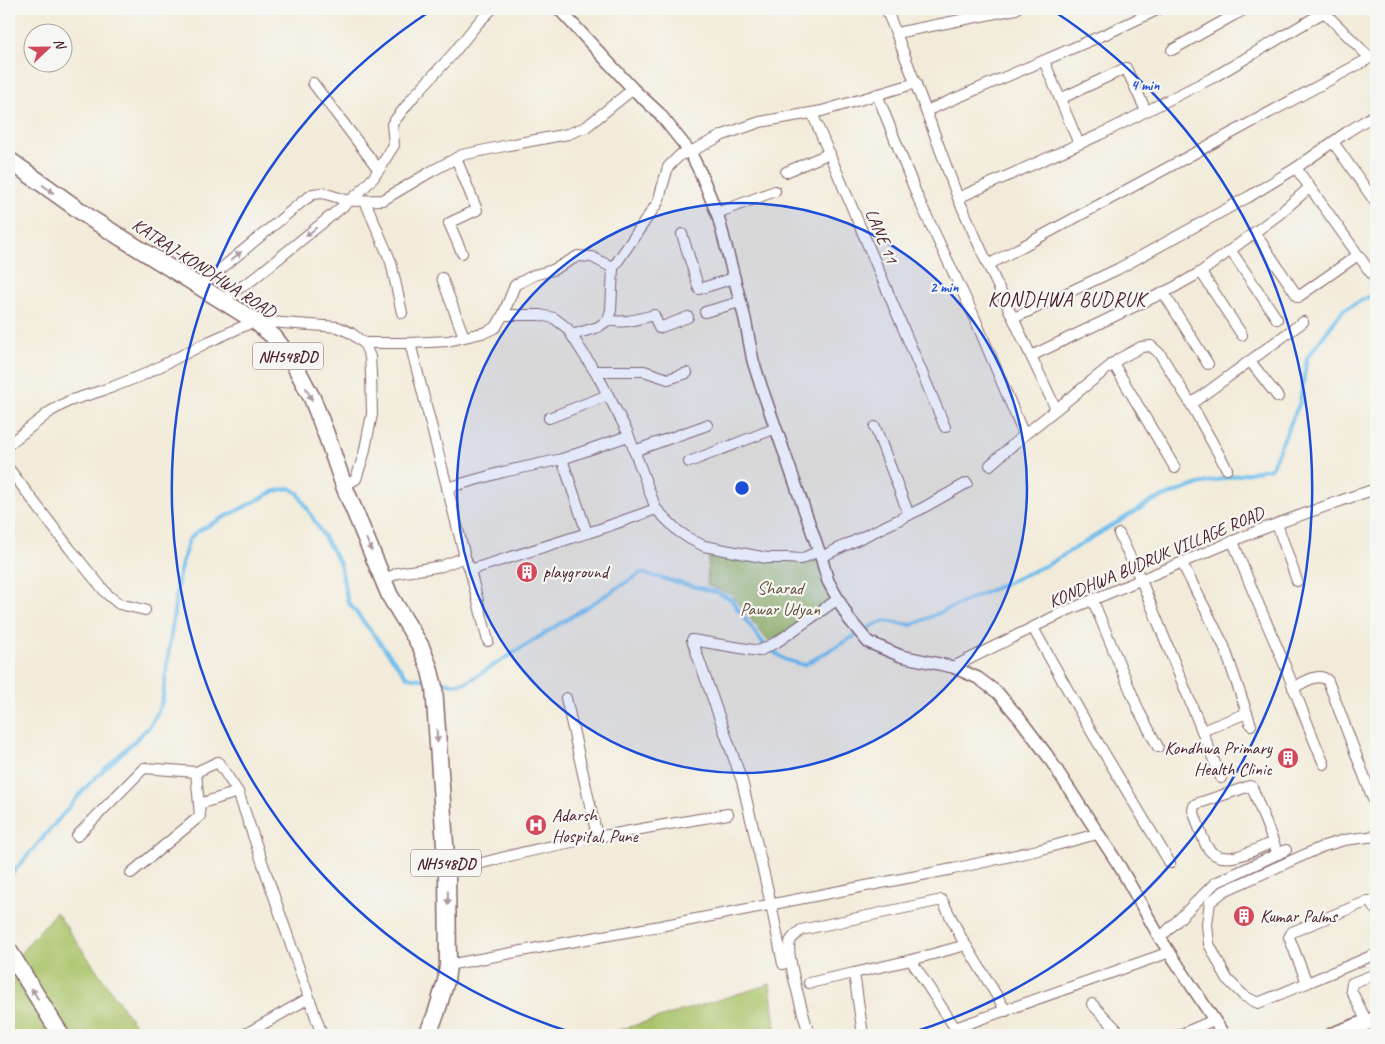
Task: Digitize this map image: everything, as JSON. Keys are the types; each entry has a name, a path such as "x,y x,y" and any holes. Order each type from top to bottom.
{"highway":[{"name":"KATRAJ-KONDHWA ROAD","path":"10,163 93,220 255,321 274,337 293,362 312,398 344,486 390,596 421,647 429,667 434,687 447,872"},
{"name":"NH548DD","path":"427,1035 446,981 448,965 447,872"},
{"path":"9,952 61,1035"}],"main road":[{"path":"1333,1035 1372,1020"}],"street":[{"path":"222,301 252,280 349,201 374,177 394,146 392,124 414,96 492,9"},
{"path":"559,9 633,89 659,113 690,152 701,174 717,213 753,361 828,582 849,619 868,642 901,656 953,667 978,678 998,693 1047,756 1120,867 1160,938 1224,1035"},
{"path":"886,9 916,83 958,198 1056,409"},
{"path":"896,33 1016,9"},
{"path":"926,111 1108,33 1159,9"},
{"path":"1172,50 1232,12 1246,9"},
{"path":"958,198 1079,144 1214,78 1324,12 1374,60 988,265"},
{"path":"1044,61 1079,144"},
{"path":"1060,99 1126,68 1146,112"},
{"path":"312,83 379,170"},
{"path":"572,335 598,326 608,320 611,310 613,268 658,202 668,168 680,155 690,152 723,134 753,124 822,111 916,83"},
{"path":"199,287 313,194 324,192 349,201 383,200 462,155 568,134 586,127 633,89"},
{"path":"876,94 918,198 973,314 1024,435"},
{"name":"LANE 11","path":"812,113 945,427"},
{"path":"1014,318 1118,269 1250,196 1296,168 1333,142 1375,118"},
{"path":"1333,142 1376,203"},
{"path":"786,172 830,153"},
{"path":"456,158 477,210 449,223 462,253"},
{"path":"1296,168 1376,280"},
{"path":"1031,356 1201,272 1255,233 1309,188"},
{"path":"717,213 775,191"},
{"path":"366,200 391,262 402,313"},
{"path":"1255,233 1298,297 1358,255"},
{"path":"682,234 699,289 734,278"},
{"path":"1231,250 1276,319"},
{"path":"364,343 448,341 486,332 496,327 515,285 534,275 553,270 578,256 592,257 613,268"},
{"path":"1201,272 1242,335"},
{"path":"442,278 464,337"},
{"path":"1163,292 1208,364"},
{"path":"705,312 740,302"},
{"path":"503,315 540,315 554,318 567,328 608,395 628,436 656,509 678,530 704,546 767,558 801,559 820,554 908,515 952,493 967,483"},
{"path":"608,320 618,323 629,322 654,315 659,328 688,317"},
{"path":"9,444 50,411 69,401 143,375 255,321 338,327 351,333 364,343 370,357 372,414 364,454 356,479 344,486"},
{"path":"1191,404 1303,322"},
{"path":"410,343 488,640"},
{"path":"990,464 1113,363 1141,346 1151,346 1160,354 1191,404 1227,469"},
{"path":"1250,361 1278,397"},
{"path":"1113,363 1175,468"},
{"path":"595,371 644,371 668,378 687,373"},
{"path":"548,418 608,395"},
{"path":"634,451 707,425"},
{"path":"874,427 908,515"},
{"path":"689,462 776,428"},
{"path":"447,488 502,472 562,459 628,436"},
{"path":"562,459 587,533"},
{"path":"9,469 107,594 119,604 145,610"},
{"name":"KONDHWA BUDRUK VILLAGE ROAD","path":"953,667 1066,612 1233,541 1376,489"},
{"path":"470,570 656,509"},
{"path":"1277,524 1297,581"},
{"path":"1119,534 1142,580 1222,778"},
{"path":"1233,541 1324,764"},
{"path":"384,580 398,573 442,566 465,557"},
{"path":"1182,563 1224,646 1251,725"},
{"path":"783,964 742,781 692,640 759,651 792,632 838,599"},
{"path":"1093,601 1138,711 1158,747"},
{"path":"1033,628 1088,726 1170,863"},
{"path":"1293,688 1320,677 1324,677 1328,681 1376,806"},
{"path":"566,698 597,836"},
{"path":"1202,731 1248,713"},
{"path":"77,836 144,768 196,772 218,762 238,792 322,1035"},
{"path":"131,874 200,816 196,772"},
{"path":"1160,938 1215,883 1282,852 1273,842 1252,787 1250,786 1196,804 1193,810 1207,848 1213,853 1230,858 1239,857 1273,842"},
{"path":"199,804 238,792"},
{"path":"447,872 486,861 597,836 728,814"},
{"path":"448,965 953,869 1038,850 1097,834"},
{"path":"1376,836 1344,840 1324,846 1224,891 1210,902 1207,924 1209,944 1227,979 1244,996 1258,1003 1376,954"},
{"path":"809,1035 795,981 789,948 790,939 801,930 942,900 965,945 1006,1011"},
{"path":"1307,983 1290,941 1289,936 1292,932 1368,901 1371,902 1376,910"},
{"path":"809,983 912,960 965,945"},
{"path":"912,960 955,1028 1170,952"},
{"path":"854,974 863,1035"},
{"path":"1372,1020 1352,990 1352,983 1373,975"},
{"path":"244,1035 310,998"},
{"path":"1092,1004 1122,1035"},
{"path":"1179,1035 1214,1020"}],"green space":[{"name":"Sharad Pawar Udyan","path":"709,551 740,558 770,561 817,555 822,582 837,605 808,623 768,641 732,595 707,585"},
{"path":"56,912 142,1035 9,1035 9,966"},
{"path":"770,984 776,1035 603,1035"}],"waterway":[{"path":"437,681 454,684 467,682 641,573 716,592 731,599 766,647 786,660 804,665 872,626 885,621 912,625 1049,564 1152,501 1199,484 1271,468 1300,402 1307,358 1343,310 1376,293"},
{"path":"9,877 89,784 149,727 156,716 163,696 179,574 189,539 198,531 275,491 290,488 298,493 340,564 348,602 407,677 428,680"}],"place":[{"name":"playground","path":"527,572"},
{"name":"Kondhwa Primary Health Clinic","path":"1288,758"},
{"name":"Adarsh Hospital, Pune","path":"536,825"},
{"name":"Kumar Palms","path":"1244,916"}],"district":[{"name":"KONDHWA BUDRUK","path":"1067,299"}]}
